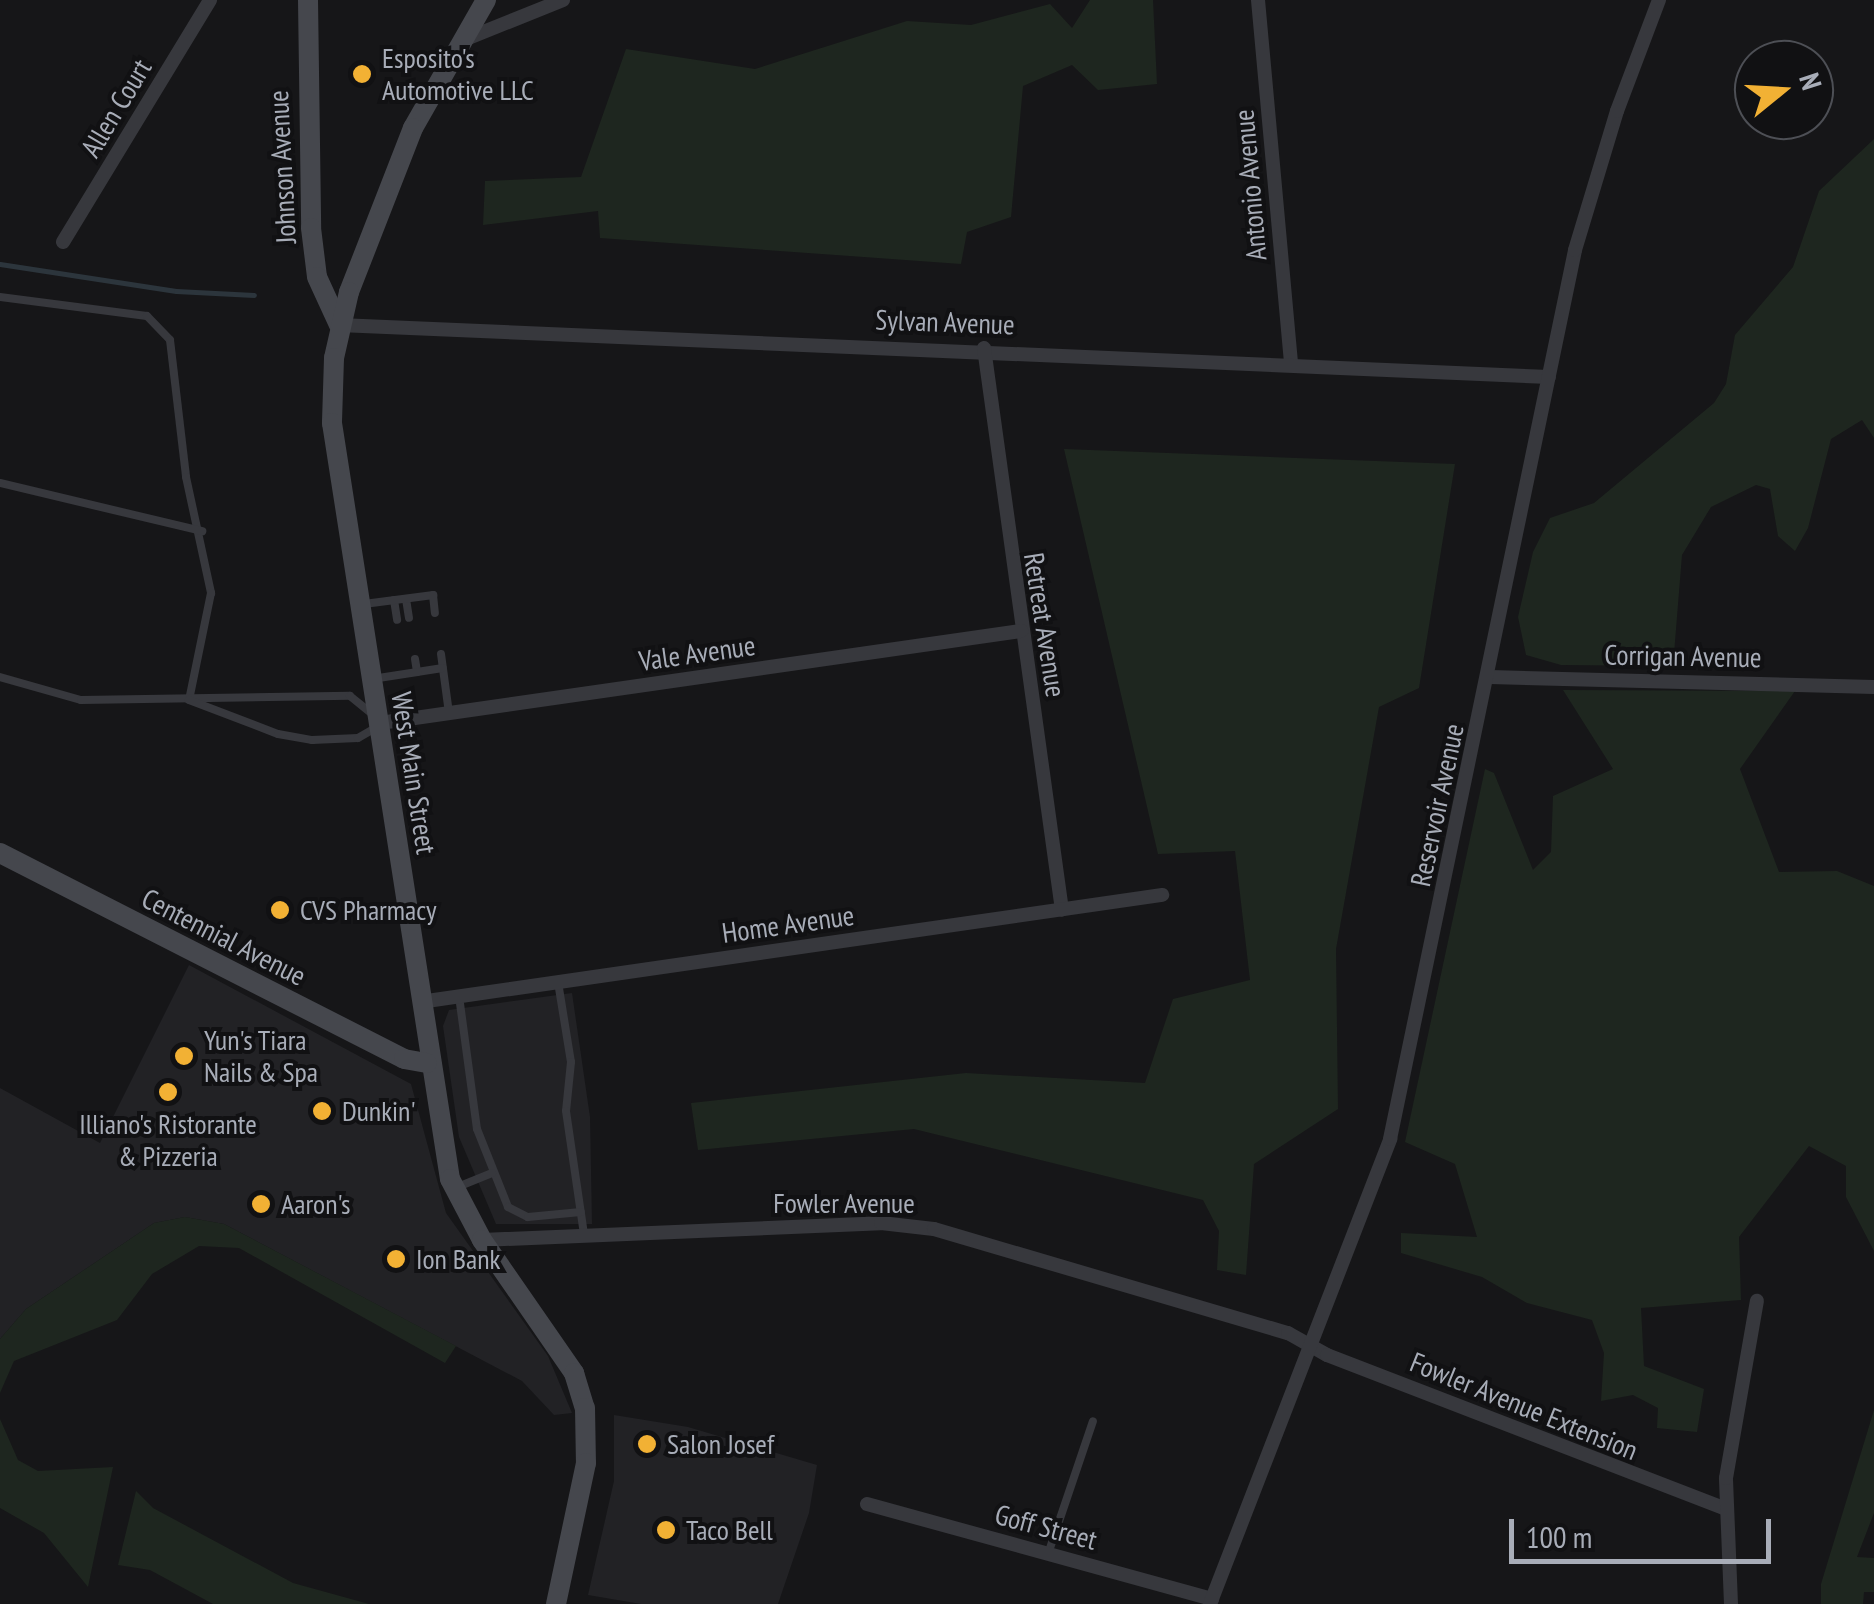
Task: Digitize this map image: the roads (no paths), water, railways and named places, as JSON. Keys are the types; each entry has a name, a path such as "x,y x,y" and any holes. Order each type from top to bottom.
{"main road":[{"name":"Johnson Avenue","path":"308,0 311,228 317,277 339,326"},
{"name":"West Main Street","path":"486,0 413,128 339,326 332,423 380,724 427,1062 452,1189 482,1240 565,1358 585,1408 586,1463 556,1604"},
{"name":"Centennial Avenue","path":"0,853 404,1059 427,1062"}],"street":[{"name":"Allen Court","path":"63,242 210,0"},
{"name":"Antonio Avenue","path":"1258,0 1291,365"},
{"name":"Reservoir Avenue","path":"1211,1602 1390,1139 1490,677 1549,377 1594,185 1659,0"},
{"path":"460,41 552,2"},
{"name":"Sylvan Avenue","path":"339,326 984,348 1549,377"},
{"name":"Retreat Avenue","path":"984,348 1062,910"},
{"name":"Vale Avenue","path":"380,724 1021,631"},
{"name":"Corrigan Avenue","path":"1490,677 1874,687"},
{"name":"Home Avenue","path":"420,1002 1162,895"},
{"name":"Fowler Avenue","path":"482,1240 910,1224 1308,1344"},
{"path":"1730,1604 1724,1508 1757,1301"},
{"name":"Fowler Avenue Extension","path":"1308,1344 1724,1508"},
{"name":"Goff Street","path":"867,1504 1211,1602"}],"lane":[{"path":"0,297 147,316 170,340 186,477 202,531 211,593 189,700"},
{"path":"0,484 202,531"},
{"path":"360,605 432,595 435,614"},
{"path":"406,598 409,618"},
{"path":"394,600 397,620"},
{"path":"441,654 449,714"},
{"path":"415,658 417,672"},
{"path":"404,660 406,673"},
{"path":"372,678 443,668"},
{"path":"0,677 53,697 189,700 233,694 350,696 380,724 358,738 312,740 278,734 189,700"},
{"path":"558,982 584,1234"},
{"path":"459,996 477,1129 492,1173 513,1214 580,1212"},
{"path":"452,1189 492,1173"},
{"path":"1048,1554 1093,1421"}],"waterway":[{"path":"0,264 176,291 254,295"}],"place":[{"name":"Esposito's Automotive LLC","path":"362,74"},
{"name":"CVS Pharmacy","path":"280,910"},
{"name":"Yun's Tiara Nails & Spa","path":"184,1056"},
{"name":"Illiano's Ristorante & Pizzeria","path":"168,1092"},
{"name":"Dunkin'","path":"322,1111"},
{"name":"Aaron's","path":"261,1204"},
{"name":"Ion Bank","path":"396,1259"},
{"name":"Salon Josef","path":"647,1444"},
{"name":"Taco Bell","path":"666,1530"}]}
